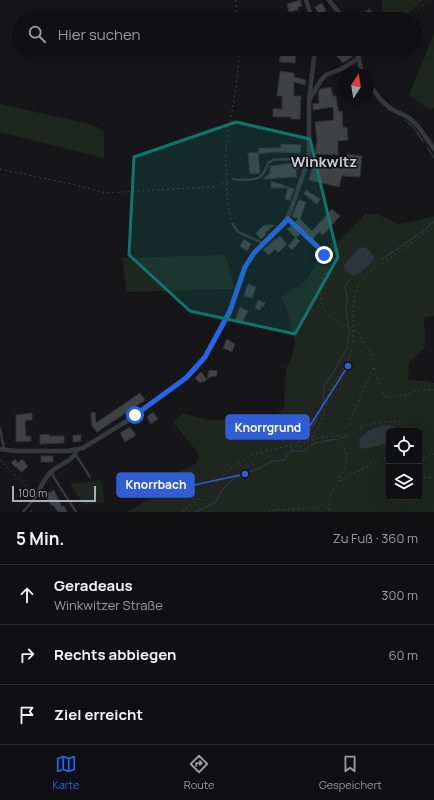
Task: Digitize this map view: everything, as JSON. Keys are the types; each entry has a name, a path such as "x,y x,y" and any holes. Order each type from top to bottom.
{"street":[{"path":"306,0 310,12"},
{"path":"329,0 338,12"},
{"path":"39,490 46,477 73,457 76,452 130,419 186,378 196,368 215,340 230,311 245,267 254,253 288,219 309,158 309,100 314,56"},
{"path":"309,100 321,80 326,75 341,69 359,58 361,68"},
{"path":"374,91 391,109 408,117 418,126 434,149"},
{"path":"2,449 15,451 76,452"}],"lane":[{"path":"233,179 242,180 259,178 263,174 268,163 273,160 309,158"},
{"path":"233,224 238,232 263,244"},
{"path":"0,428 2,449"},
{"path":"76,452 90,477"},
{"path":"53,471 53,476 76,512"},
{"path":"23,512 35,498 39,490"}],"path":[{"path":"236,0 237,12"},
{"path":"415,12 429,0"},
{"path":"233,224 228,205 226,171 227,145 238,56"},
{"path":"0,169 106,193 217,186 233,179 226,171"},
{"path":"288,219 321,250 324,255 325,267 320,301 327,314 340,324 353,328 359,333 366,347 373,356 374,368 384,396 396,397 426,389 434,390"},
{"path":"182,512 207,493 229,469 254,454 287,446 301,446 313,436 325,412 332,385 343,370 351,352 355,292 359,284 370,272 434,226"},
{"path":"307,442 318,438 338,436 348,425 362,390 374,368"},
{"path":"360,428 367,424 401,422 406,428"},
{"path":"268,512 273,510 315,508 323,506 330,498 339,481 347,457 345,449 339,442 338,436"},
{"path":"422,458 434,454"},
{"path":"339,481 382,458 386,458"},
{"path":"0,460 32,491 35,498"},
{"path":"422,478 434,477"},
{"path":"329,512 330,498"}],"highlighted area":[{"path":"236,122 310,139 338,257 295,334 190,311 129,255 134,157"}],"shaded area":[{"path":"382,0 423,0 410,12 382,12"},
{"path":"434,33 434,108 430,110 409,95"},
{"path":"0,104 93,125 104,132 104,158 0,132"},
{"path":"366,213 379,215 400,224 434,216 434,316 424,318 424,349 409,362 408,380 434,383 434,512 127,512 147,500 170,476 197,463 199,457 198,453 173,422 183,413 207,420 236,420 254,417 273,418 284,408 286,370 292,356 295,343 286,306 281,298 307,279 321,248 340,240"},
{"path":"362,247 369,250 374,257 365,268 353,276 345,270 344,265 358,249"},
{"path":"225,255 235,289 127,292 122,258"},
{"path":"383,425 393,426 395,428 386,428 386,444 364,449 360,447 359,439 370,430"},
{"path":"101,480 105,502 84,505 70,484"}],"building":[{"path":"300,0 302,6 298,7 298,10 289,12 287,4"},
{"path":"322,3 326,11 318,12 315,7"},
{"path":"370,9 372,12 365,12"},
{"path":"280,56 296,56 295,63 279,62"},
{"path":"337,56 353,56 343,63"},
{"path":"280,71 294,73 294,77 306,80 305,85 294,82 294,96 301,96 300,119 291,119 291,117 273,117 273,109 282,109 282,96 277,96"},
{"path":"331,87 333,96 336,96 339,112 342,111 343,127 347,127 348,140 338,141 338,155 315,154 317,141 315,122 334,120 333,107 313,110 313,104 319,103 318,93 320,89"},
{"path":"281,144 301,145 300,153 275,152 259,154 259,148 281,148"},
{"path":"258,152 260,173 250,174 248,153"},
{"path":"347,154 362,156 360,177 342,176 339,187 309,180 313,164 331,169 332,167 346,168"},
{"path":"299,162 299,169 296,169 297,177 263,179 270,173 270,166"},
{"path":"271,181 288,187 288,188 271,188"},
{"path":"288,187 294,189 290,200 285,199"},
{"path":"306,190 320,199 317,204 304,194"},
{"path":"299,200 306,202 300,219 312,231 332,209 340,216 323,235 319,232 312,240 303,231 296,238 287,229 298,219 292,216"},
{"path":"264,225 274,225 261,239 256,233"},
{"path":"280,236 287,244 278,253 275,249 269,255 263,250 276,238 276,240"},
{"path":"296,237 300,241 292,250 288,246"},
{"path":"244,239 251,244 247,251 240,246"},
{"path":"248,284 256,287 252,298 244,296"},
{"path":"258,300 265,303 263,307 261,306 260,310 255,308"},
{"path":"240,307 248,311 242,323 235,320"},
{"path":"227,339 235,344 232,352 223,348"},
{"path":"209,370 217,371 217,376 210,377 204,382 203,381 200,383 195,378 201,372 207,379"},
{"path":"140,393 145,400 97,432 92,426 91,413 95,412 96,423"},
{"path":"153,412 158,419 151,424 147,417"},
{"path":"32,413 32,420 26,420 25,425 26,436 31,436 31,441 16,442 16,415"},
{"path":"130,427 136,435 125,442 120,433"},
{"path":"49,434 49,436 64,436 64,443 40,444 40,435"},
{"path":"73,435 81,435 81,441 73,442"},
{"path":"41,456 53,456 53,462 41,462"},
{"path":"15,459 18,463 22,459 28,466 22,472 11,463"},
{"path":"54,490 62,507 64,506 67,512 58,512 46,497 47,494"}],"waterway":[{"path":"405,120 414,128 423,141"},
{"path":"427,147 434,158"},
{"path":"381,260 425,230 434,221"},
{"path":"297,443 305,436 315,423 323,404 324,386 347,348 349,331 345,286 349,281"},
{"path":"341,438 347,436"},
{"path":"291,451 303,451 315,443 336,439"},
{"path":"195,512 216,502 223,489 232,480 271,462 284,460 293,448"}],"place":[{"name":"Knorrgrund","path":"348,366"},
{"name":"Knorrbach","path":"245,474"}],"district":[{"name":"Winkwitz","path":"324,161"}],"route":[{"path":"135,415 186,378 205,357 230,311 245,267 254,253 288,219 321,250 324,255"}]}
